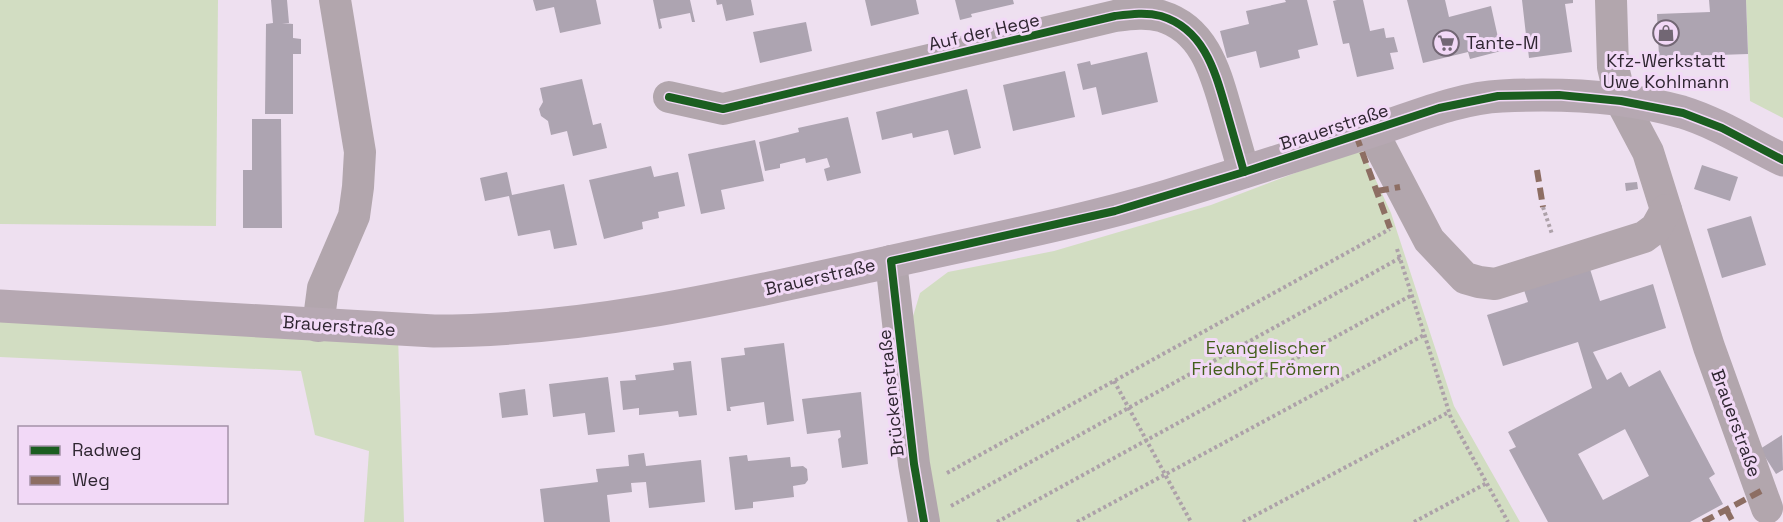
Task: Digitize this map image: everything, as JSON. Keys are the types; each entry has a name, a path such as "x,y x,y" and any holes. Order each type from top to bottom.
{"main road":[{"name":"Brauerstraße","path":"0,306 434,331 492,331 628,314 742,294 1115,211 1244,172 1439,108 1498,96 1559,95 1621,101 1683,113 1722,128 1783,160"}],"street":[{"path":"318,326 323,288 354,216 360,152 335,0"},
{"name":"Brauerstraße","path":"1611,0 1613,67 1621,101 1648,152 1709,347 1767,508"},
{"name":"Auf der Hege","path":"669,97 723,109 1115,16 1140,13 1161,16 1178,24 1192,34 1206,52 1215,71 1244,172"},
{"path":"1372,131 1429,240 1465,278 1479,282 1495,284 1644,237 1656,228 1666,210"},
{"name":"Brückenstraße","path":"891,261 914,464 924,522"}],"path":[{"path":"946,473 1390,228 1449,411 1508,522"},
{"path":"951,506 1400,258"},
{"path":"997,522 1412,295"},
{"path":"1077,522 1424,335"},
{"path":"1114,381 1191,522"},
{"path":"1243,522 1449,411"},
{"path":"1414,522 1487,483"}],"green space":[{"path":"0,0 218,0 216,226 0,224"},
{"path":"1746,0 1783,0 1783,118 1750,101"},
{"name":"Evangelischer Friedhof Frömern","path":"1361,148 1391,213 1454,406 1520,522 937,522 911,323 920,293 948,272 1054,251 1211,205"},
{"path":"0,312 398,336 404,522 364,522 369,451 315,435 301,371 0,357"}],"building":[{"path":"271,0 287,0 289,23 282,23 293,24 293,38 301,39 301,54 293,54 293,114 265,114 266,24 273,23"},
{"path":"533,0 596,0 601,24 560,33 554,7 536,11"},
{"path":"653,0 690,0 695,22 692,22 690,13 660,19 662,28 659,29"},
{"path":"716,0 751,0 754,15 726,21 722,4 717,5"},
{"path":"865,0 916,0 919,14 871,26"},
{"path":"955,0 1013,0 1014,4 971,14 972,17 960,20"},
{"path":"1285,0 1307,0 1318,45 1298,50 1300,58 1260,68 1256,51 1227,58 1220,31 1249,24 1246,11 1286,2"},
{"path":"1363,0 1370,31 1384,28 1386,38 1394,37 1398,52 1390,53 1394,69 1357,77 1349,43 1343,44 1333,1"},
{"path":"1407,0 1445,0 1449,17 1491,6 1501,51 1470,59 1468,52 1423,63"},
{"path":"1522,0 1573,0 1573,3 1565,4 1572,52 1529,58 1527,41 1524,42 1523,35 1526,35"},
{"path":"1709,0 1746,0 1748,54 1659,57 1657,14 1710,12"},
{"path":"806,22 812,51 760,63 753,32"},
{"path":"1147,52 1158,102 1102,115 1096,87 1083,90 1077,64 1090,61 1091,65"},
{"path":"1065,71 1075,117 1013,131 1003,85"},
{"path":"582,79 593,125 601,123 607,148 573,156 567,131 551,135 548,121 541,116 539,109 543,102 540,88"},
{"path":"967,89 981,148 954,155 948,130 913,138 912,133 882,140 876,112"},
{"path":"848,117 861,173 827,181 824,169 830,167 827,158 806,163 805,158 780,164 780,168 765,171 759,142 799,132 798,128"},
{"path":"252,119 281,119 282,228 243,228 243,170 252,170"},
{"path":"755,140 764,181 721,190 725,209 701,214 688,154"},
{"path":"1702,165 1738,177 1730,201 1694,189"},
{"path":"651,166 654,177 678,172 685,206 658,212 659,218 642,222 643,229 604,239 589,180"},
{"path":"507,172 512,195 564,184 577,245 554,249 550,230 518,236 509,196 485,201 480,178"},
{"path":"1637,182 1638,189 1626,191 1625,183"},
{"path":"1751,216 1766,265 1722,278 1707,229"},
{"path":"1590,269 1600,301 1653,284 1666,328 1593,352 1607,380 1621,372 1629,387 1660,370 1715,474 1709,478 1723,504 1690,522 1548,522 1509,450 1516,447 1508,432 1592,388 1578,342 1503,366 1487,315 1528,302 1524,290","holes":["1625,429 1649,476 1603,500 1578,454"]},
{"path":"784,343 794,421 767,425 764,402 730,407 731,411 727,411 721,358 745,355 744,348"},
{"path":"691,361 697,415 679,417 678,411 639,415 639,408 623,410 620,381 636,380 635,375 674,370 673,363"},
{"path":"608,377 615,432 588,435 585,413 553,417 549,384"},
{"path":"525,389 528,415 502,418 499,393"},
{"path":"861,392 868,464 842,468 838,439 841,437 840,430 807,434 802,399"},
{"path":"1782,435 1783,470 1776,474 1760,449"},
{"path":"644,453 646,466 701,460 705,502 649,508 646,482 631,483 632,492 607,495 610,522 544,522 540,489 598,482 596,469 629,466 628,455"},
{"path":"747,455 748,461 790,457 791,467 803,466 807,469 808,480 805,484 793,486 794,497 753,502 753,508 735,510 729,457"}],"marked path":[{"path":"1356,135 1390,228"},
{"path":"1537,170 1543,207"},
{"path":"1377,191 1400,187"},
{"path":"1703,522 1761,491"},
{"path":"1726,509 1733,522"}],"cycle path":[{"path":"669,97 723,109 1115,16 1150,14 1176,22 1198,41 1206,53 1217,80 1244,172"},
{"path":"924,522 914,464 891,261 1115,211 1244,172 1439,108 1498,96 1559,95 1621,101 1683,113 1722,128 1783,160"}],"place":[{"name":"Kfz-Werkstatt Uwe Kohlmann","path":"1666,33"},
{"name":"Tante-M","path":"1446,43"}]}
